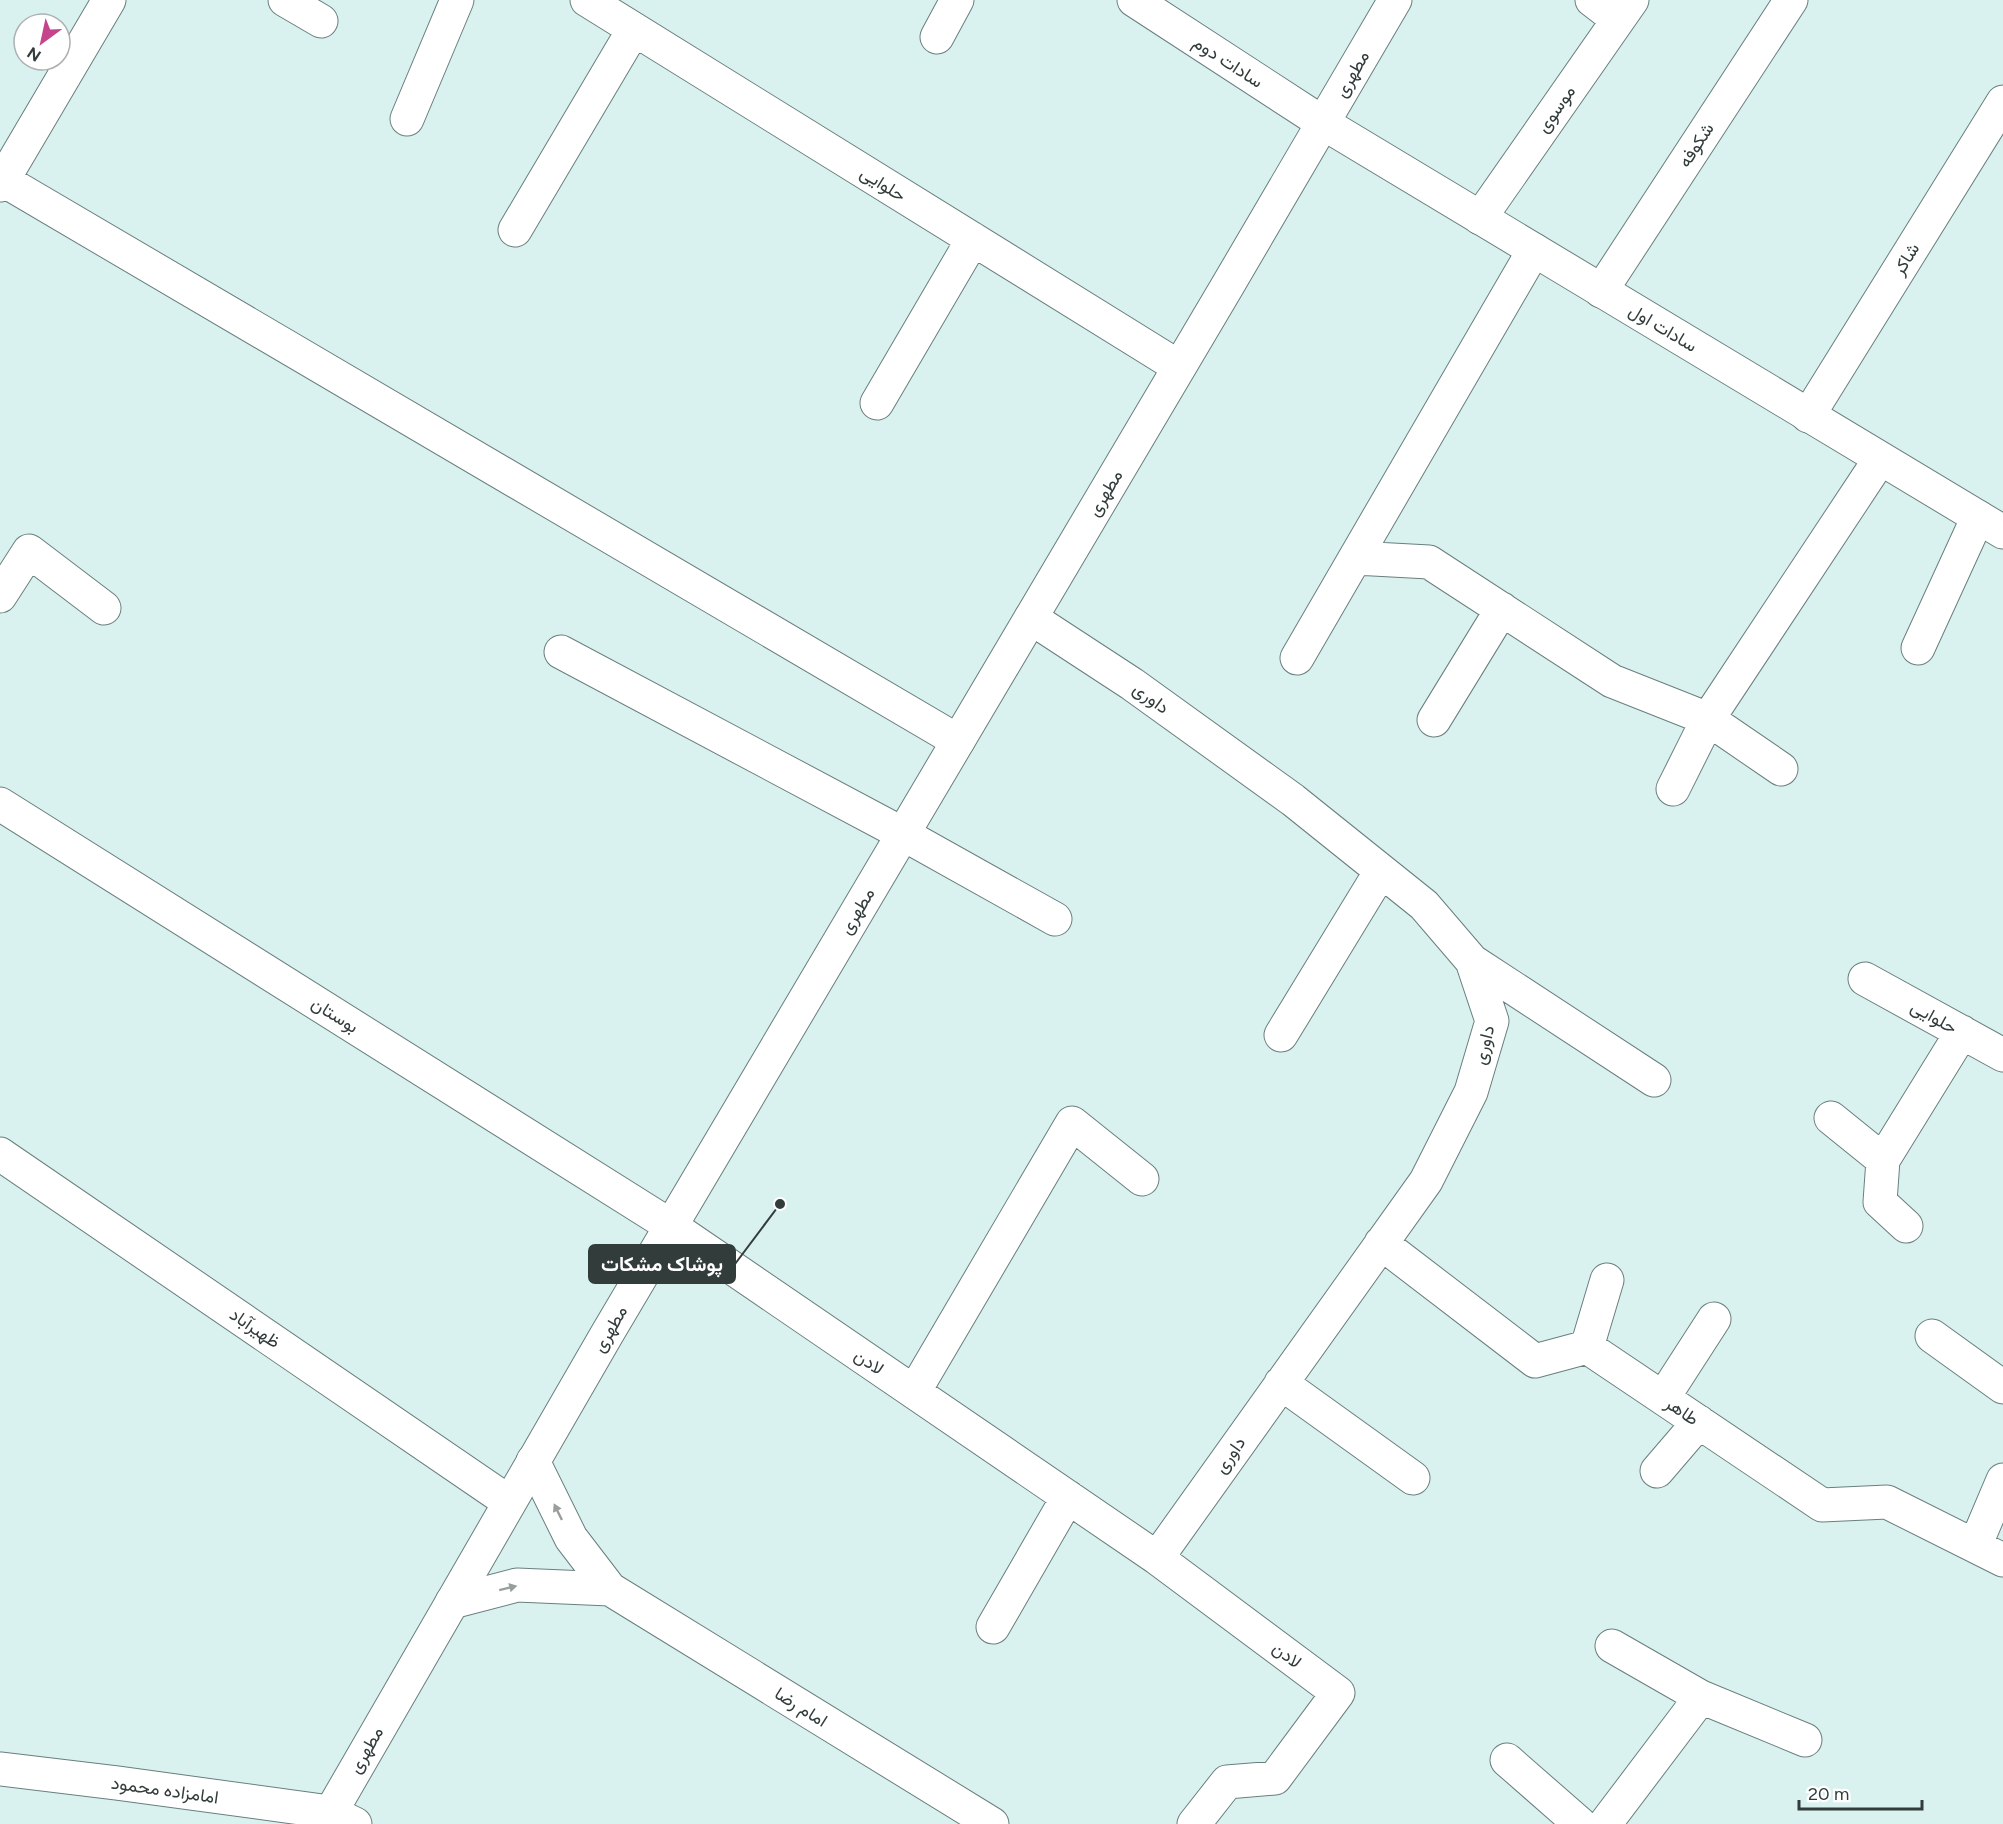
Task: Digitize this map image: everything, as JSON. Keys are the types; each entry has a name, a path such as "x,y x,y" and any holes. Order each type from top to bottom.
{"street":[{"path":"109,0 2,182 958,741"},
{"path":"285,0 321,21"},
{"path":"407,118 457,0"},
{"name":"حلوایی","path":"587,0 1179,367"},
{"path":"937,37 957,0"},
{"name":"مطهری","path":"336,1820 452,1602 533,1461 1395,0"},
{"path":"1592,0 1625,10"},
{"name":"شکوفه","path":"1601,291 1791,0"},
{"name":"سادات دوم","path":"1137,1 1323,123"},
{"name":"موسوی","path":"1480,218 1625,10"},
{"path":"514,230 634,29"},
{"name":"شاکر","path":"1808,416 2003,102"},
{"name":"سادات اول","path":"1323,123 1990,525"},
{"path":"877,403 973,239"},
{"path":"1297,658 1534,250"},
{"path":"1673,789 1708,719 1880,459"},
{"path":"1918,648 1990,525"},
{"path":"0,596 29,552 104,608"},
{"path":"1355,558 1429,562 1612,681 1708,719 1780,769"},
{"path":"1434,720 1502,609"},
{"name":"داوری","path":"1031,618 1142,691 1293,800 1424,905 1472,961 1492,1021 1472,1092 1426,1181 1157,1558"},
{"path":"561,652 903,834 1055,919"},
{"name":"بوستان","path":"0,804 671,1226"},
{"path":"1281,1035 1381,871"},
{"path":"1472,961 1654,1080"},
{"name":"حلوایی","path":"1865,979 2003,1055"},
{"path":"1906,1226 1880,1202 1883,1160 1962,1032"},
{"path":"1831,1118 1883,1160"},
{"path":"914,1392 1072,1123 1142,1179"},
{"name":"ظهیرآباد","path":"0,1154 510,1502"},
{"name":"لادن","path":"671,1226 1157,1558 1338,1692 1275,1778 1227,1782 1194,1824"},
{"path":"1381,1243 1535,1361 1587,1347 1607,1281"},
{"path":"1663,1398 1714,1319"},
{"path":"1932,1336 2003,1387"},
{"name":"طاهر","path":"1587,1347 1822,1505 1887,1502 1989,1553"},
{"path":"1281,1383 1413,1478"},
{"path":"1657,1471 1699,1422"},
{"path":"533,1461 571,1538 610,1589"},
{"path":"1989,1553 2003,1480"},
{"path":"993,1628 1068,1497"},
{"path":"452,1602 517,1585 610,1589"},
{"name":"امام رضا","path":"610,1589 992,1824"},
{"path":"1612,1646 1701,1697 1805,1740"},
{"path":"1605,1824 1701,1697"},
{"path":"1507,1760 1580,1824"},
{"name":"امامزاده محمود","path":"0,1769 128,1784 336,1820"}],"place":[{"name":"پوشاک مشکات","path":"780,1204"}]}
